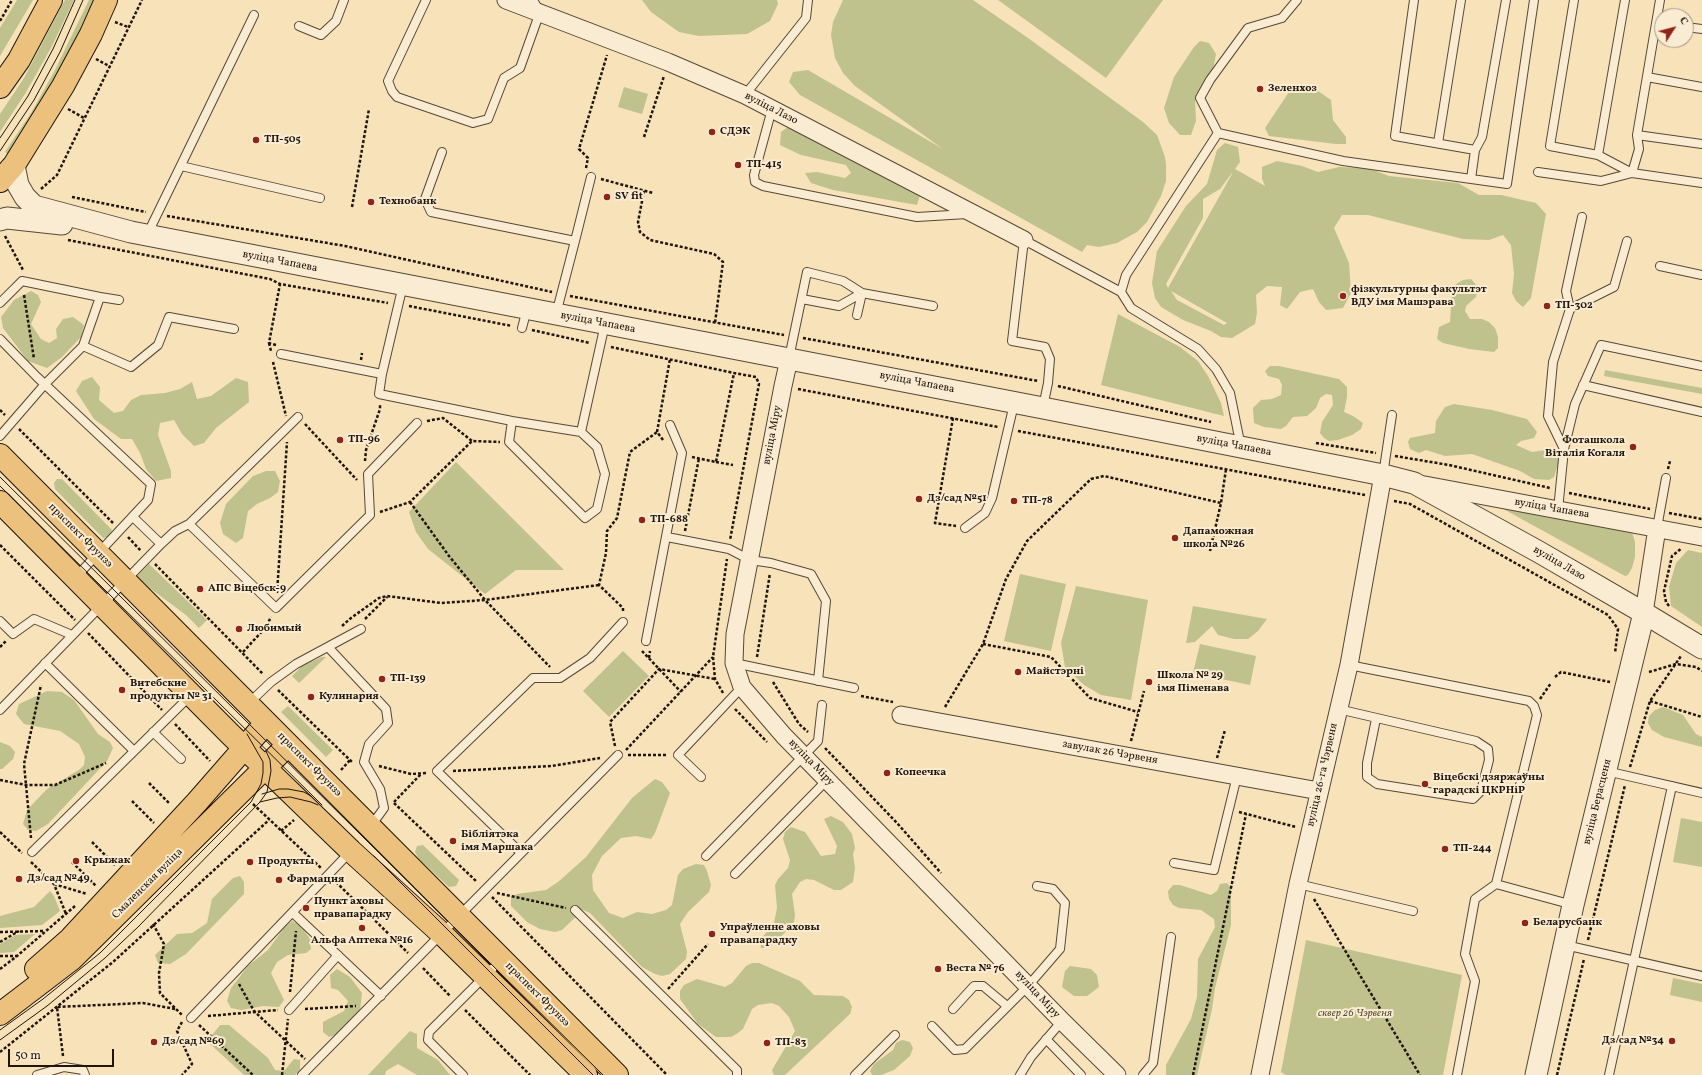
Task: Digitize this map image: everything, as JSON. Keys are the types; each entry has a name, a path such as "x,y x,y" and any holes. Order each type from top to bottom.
{"main road":[{"path":"0,87 19,60 51,0"},
{"path":"0,181 14,164 63,86 91,34 109,10"},
{"name":"праспект Фрунзэ","path":"0,456 617,1075"},
{"name":"праспект Фрунзэ","path":"0,502 244,747 351,851 442,934 586,1075"},
{"name":"Смаленская вуліца","path":"0,998 65,944 197,802 266,723"},
{"name":"Смаленская вуліца","path":"0,1014 72,959 288,745"}],"street":[{"name":"вуліца Лазо","path":"506,0 536,6 745,95 1024,240"},
{"name":"вуліца Чапаева","path":"14,164 18,185 25,197 34,206 139,234 401,295 524,319 556,315 1014,403 1240,438 1414,483 1702,537"},
{"name":"вуліца Чапаева","path":"2,227 7,218 139,234"},
{"name":"вуліца Міру","path":"789,359 782,386 735,634 734,663 742,687 803,756 1062,1021 1117,1075"},
{"name":"вуліца 26-га Чэрвеня","path":"1260,1075 1302,885 1319,791 1349,665 1383,475"},
{"name":"вуліца Лазо","path":"1414,483 1644,613 1702,648"},
{"name":"вуліца Берасценя","path":"1536,1075 1573,905 1644,613 1657,528"},
{"name":"завулак 26 Чэрвеня","path":"899,708 1319,791"}],"lane":[{"path":"299,26 321,35 336,21 344,0"},
{"path":"426,0 388,80 392,91 397,97 473,123 488,119 504,78 520,68 536,6"},
{"path":"745,95 806,18 808,0"},
{"path":"1218,133 1200,98 1210,80 1248,28 1282,18 1297,0"},
{"path":"1414,0 1395,136 1475,150"},
{"path":"1438,143 1461,0"},
{"path":"1471,179 1475,150 1482,137 1506,0"},
{"path":"1218,133 1343,161 1507,184 1534,0"},
{"path":"1574,0 1550,146 1598,155 1632,173 1702,183"},
{"path":"1598,155 1625,0"},
{"path":"139,234 157,215 254,15"},
{"path":"1632,173 1639,149 1637,135 1646,77 1654,44"},
{"path":"1646,77 1702,87"},
{"path":"772,109 754,175 756,182 763,186 917,217 972,213"},
{"path":"1122,292 1126,275 1218,133"},
{"path":"1637,135 1702,144"},
{"path":"442,152 425,199 431,212 575,241"},
{"path":"181,166 320,198"},
{"path":"1538,172 1601,181 1632,173"},
{"path":"556,315 591,177"},
{"path":"1564,449 1548,416 1553,362 1570,309 1566,292 1582,216"},
{"path":"1043,408 1048,383 1050,359 1044,347 1012,341 1024,240 1122,292 1131,308 1198,350 1216,369 1230,393 1240,438"},
{"path":"1570,309 1614,288 1627,240"},
{"path":"1660,266 1702,275"},
{"path":"789,359 807,272 843,281 862,293 933,306"},
{"path":"0,303 22,281 118,300"},
{"path":"802,299 838,306 862,293"},
{"path":"857,315 862,293"},
{"path":"401,295 382,374 379,394 512,421 581,432 597,447 604,474 597,509 585,518 509,442 512,421"},
{"path":"0,436 45,384 82,346 100,297"},
{"path":"82,346 131,367 158,345 169,317 234,329"},
{"path":"581,432 605,324"},
{"path":"0,339 37,377 151,484 148,500 121,531 76,577"},
{"path":"1558,510 1564,449 1575,404 1601,345 1702,366"},
{"path":"281,350 382,374"},
{"path":"1583,385 1702,412"},
{"path":"965,528 985,513 992,498 1014,403"},
{"path":"1383,475 1392,415"},
{"path":"0,710 160,544 175,531 189,524 298,417"},
{"path":"189,524 276,608 370,515 368,474 417,423"},
{"path":"649,642 682,453 670,426"},
{"path":"1657,528 1667,474"},
{"path":"133,517 160,544"},
{"path":"667,537 728,549 750,560 811,574 826,601 818,681"},
{"path":"0,621 13,634 34,619 72,636"},
{"path":"520,852 437,771 532,678 560,678 590,658 622,622"},
{"path":"247,704 271,682 296,664 361,629"},
{"path":"328,647 386,709 388,723 369,744 364,762 380,789 384,808 371,827"},
{"path":"45,663 134,751"},
{"path":"734,663 854,688"},
{"path":"1349,665 1529,702 1534,706 1537,715 1496,884 1475,899 1464,954 1475,981 1457,1075"},
{"path":"700,777 678,755 742,687"},
{"path":"30,856 192,694"},
{"path":"706,856 818,741 822,705"},
{"path":"1338,709 1476,741 1488,750 1489,760 1481,791 1473,799 1377,784 1367,777 1367,763 1376,719"},
{"path":"153,732 181,759"},
{"path":"302,1075 416,961 520,852 618,755"},
{"path":"1606,771 1702,793"},
{"path":"1174,863 1214,870 1237,776"},
{"path":"735,874 827,780"},
{"path":"1609,1075 1672,786"},
{"path":"191,1018 234,975 351,851"},
{"path":"1496,884 1573,905"},
{"path":"1302,885 1414,911"},
{"path":"932,1026 955,1050 965,1049 1028,986 1060,949 1065,903 1053,889 1037,886"},
{"path":"575,910 737,1070 737,1075"},
{"path":"293,913 381,996"},
{"path":"1143,1075 1153,1063 1171,938"},
{"path":"1565,945 1702,976"},
{"path":"289,1010 338,955"},
{"path":"463,1075 428,1040 429,1032 502,959"},
{"path":"953,1009 974,986 983,986 1007,1006"},
{"path":"1020,1075 1031,1057 1062,1021"},
{"path":"855,1075 895,1035"},
{"path":"1046,1039 1081,1075"},
{"path":"37,1075 64,1067 83,1070 85,1075"}],"path":[{"path":"0,21 12,0"},
{"path":"40,190 57,175 142,0"},
{"path":"109,10 128,27"},
{"path":"608,53 579,149 588,158 585,173 591,177 653,193"},
{"path":"94,58 109,66"},
{"path":"644,137 668,62"},
{"path":"64,116 71,102"},
{"path":"68,109 84,118"},
{"path":"352,207 369,109"},
{"path":"36,185 40,190 47,192"},
{"path":"644,191 638,222 640,232 650,240 714,254 723,262 715,323"},
{"path":"69,196 157,215 345,246 562,294 1048,383 1240,438"},
{"path":"2,227 23,269 22,281 37,377"},
{"path":"62,239 270,279 280,284 401,295 524,319 601,345 756,377 759,384"},
{"path":"243,652 266,627 276,608 288,426 269,343 280,284"},
{"path":"269,343 281,350"},
{"path":"600,585 606,553 607,531 617,518 630,452 657,432 670,359"},
{"path":"354,360 366,362"},
{"path":"716,462 734,373"},
{"path":"796,389 1226,470 1262,475 1380,497 1410,504 1608,615 1618,629 1615,655"},
{"path":"365,464 366,450 380,409 379,394"},
{"path":"0,410 355,765"},
{"path":"298,417 369,493"},
{"path":"417,423 443,418 472,440 509,442"},
{"path":"953,418 935,523 965,528"},
{"path":"657,432 666,443"},
{"path":"370,515 410,502 472,440"},
{"path":"1308,441 1449,464 1560,491 1702,518"},
{"path":"692,457 733,465"},
{"path":"686,533 684,530 699,458"},
{"path":"1667,474 1670,461"},
{"path":"1210,551 1221,502 1226,470"},
{"path":"944,710 983,644 1006,579 1027,541 1091,479 1104,476 1221,502"},
{"path":"410,502 449,556 485,600 560,678"},
{"path":"724,540 730,540"},
{"path":"1670,609 1666,602 1664,591 1672,556 1685,544"},
{"path":"0,545 81,626 214,766"},
{"path":"771,564 756,658 799,724 818,741 897,822 940,870 942,876"},
{"path":"351,618 379,598 387,596 441,603 485,600 600,585"},
{"path":"600,585 623,608 622,622"},
{"path":"361,629 360,623 387,596"},
{"path":"649,642 649,658"},
{"path":"983,644 1051,657 1090,698 1138,712"},
{"path":"1557,1075 1627,776 1650,701 1681,656"},
{"path":"678,755 622,755 713,657"},
{"path":"30,856 24,764 45,663"},
{"path":"1649,672 1676,664 1696,667 1702,671"},
{"path":"350,760 411,774 437,771 552,766 618,755 610,722 659,670 715,679"},
{"path":"1555,677 1561,672 1610,682"},
{"path":"1608,689 1611,675"},
{"path":"773,682 781,684"},
{"path":"1534,706 1551,683"},
{"path":"1129,746 1144,691"},
{"path":"859,696 899,708"},
{"path":"1650,701 1702,717"},
{"path":"1216,762 1225,730"},
{"path":"0,780 26,785 54,785 134,751"},
{"path":"341,770 350,760"},
{"path":"394,802 422,773"},
{"path":"149,783 171,805"},
{"path":"380,789 485,890 667,1075"},
{"path":"132,801 159,828"},
{"path":"251,802 329,875 530,1075"},
{"path":"1229,809 1300,828"},
{"path":"1194,1075 1246,814"},
{"path":"281,831 298,815"},
{"path":"0,1052 113,962 269,820"},
{"path":"0,832 30,856 54,884 66,914"},
{"path":"92,842 117,866"},
{"path":"72,862 96,886"},
{"path":"54,884 87,894"},
{"path":"1302,885 1420,1075"},
{"path":"485,890 575,910"},
{"path":"153,924 164,944 159,973 160,993 184,1018 178,1032 192,1064 182,1075"},
{"path":"0,942 20,931"},
{"path":"0,932 46,931"},
{"path":"662,995 708,944"},
{"path":"0,956 17,956"},
{"path":"234,975 254,1011 312,1065"},
{"path":"57,1007 143,1003 176,1009"},
{"path":"191,1018 254,1011 372,1004"},
{"path":"57,1007 64,1067"},
{"path":"191,1018 253,1075"}],"green space":[{"path":"17,0 33,0 0,56 0,28"},
{"path":"65,0 74,0 51,48 25,94 0,132 0,114 24,78"},
{"path":"89,0 98,0 78,43 10,156 5,152 31,113 54,72"},
{"path":"642,0 777,0 778,4 770,21 747,34 699,36 679,32 651,12"},
{"path":"843,0 973,0 1028,38 1143,122 1157,135 1165,157 1166,181 1161,196 1147,222 1137,232 1117,243 1099,247 1087,245 1082,252 800,95 789,82 793,72 808,70 943,149 855,86 843,73 835,58 831,35 833,22"},
{"path":"998,0 1163,0 1106,78"},
{"path":"1200,41 1209,43 1216,54 1212,75 1195,101 1196,121 1191,135 1180,135 1169,123 1164,108 1174,77 1194,47"},
{"path":"1308,84 1331,100 1333,120 1346,137 1346,144 1269,136 1265,128 1293,86"},
{"path":"624,87 648,94 642,114 618,107"},
{"path":"792,124 920,195 917,205 833,190 811,183 805,173 817,172 845,178 851,173 846,165 801,155 780,145 781,132"},
{"path":"1225,143 1238,147 1240,162 1235,169 1265,186 1262,179 1262,167 1277,161 1302,166 1318,172 1339,167 1368,168 1389,176 1458,183 1479,195 1501,195 1536,203 1546,214 1531,298 1523,307 1516,301 1512,293 1514,274 1511,245 1503,235 1489,240 1463,239 1368,215 1342,215 1334,228 1349,263 1351,293 1343,308 1326,310 1319,302 1313,289 1300,292 1287,309 1280,305 1282,287 1267,286 1256,295 1257,313 1255,324 1232,338 1221,337 1211,331 1183,320 1161,307 1155,298 1152,283 1157,251 1186,206 1207,184 1217,150","holes":["1232,174 1168,288 1166,284 1203,218 1203,199 1220,189","1171,291 1227,323 1224,325 1177,300"]},
{"path":"1471,279 1478,287 1476,297 1466,306 1465,311 1470,319 1482,319 1489,322 1495,328 1498,337 1498,348 1494,352 1469,349 1443,343 1437,339 1439,327 1450,322 1452,292 1456,284 1463,280"},
{"path":"31,291 38,295 41,302 31,324 41,339 49,343 57,338 56,329 63,319 73,317 84,325 81,337 62,357 47,368 28,361 3,328 1,317 14,300"},
{"path":"1118,314 1180,347 1198,361 1208,376 1221,403 1224,416 1101,385"},
{"path":"1270,366 1279,366 1339,379 1347,387 1344,412 1363,423 1361,429 1352,435 1338,440 1329,441 1324,438 1320,433 1322,422 1333,405 1332,395 1326,394 1320,398 1316,408 1307,416 1293,417 1286,426 1281,429 1264,427 1254,423 1253,408 1261,400 1272,399 1281,395 1282,385 1279,379 1268,376 1265,371"},
{"path":"1605,370 1702,388 1702,394 1604,376"},
{"path":"92,377 100,387 99,400 114,413 123,411 131,400 141,395 165,393 180,389 192,382 197,399 211,396 236,378 248,382 249,402 216,428 204,443 194,446 182,434 174,420 160,423 158,435 171,471 171,478 156,481 146,469 140,453 132,439 121,439 94,419 76,391 82,381"},
{"path":"1454,404 1492,410 1527,419 1537,432 1534,438 1521,441 1516,445 1532,452 1553,449 1559,461 1554,477 1549,480 1534,479 1520,471 1472,454 1445,456 1426,450 1419,453 1410,449 1408,442 1410,438 1435,433 1436,421 1445,407"},
{"path":"456,462 564,570 516,570 485,594 428,549 416,532 409,512"},
{"path":"266,471 275,471 280,481 278,492 248,511 243,538 236,543 223,534 220,523 226,504 253,476"},
{"path":"57,479 62,479 112,530 109,537 103,538 55,489 54,483"},
{"path":"1498,506 1632,532 1635,542 1635,557 1632,568 1628,575 1625,576"},
{"path":"1688,550 1702,553 1702,627 1671,606 1669,587 1676,563"},
{"path":"149,564 207,620 199,628 186,615 151,589 137,576"},
{"path":"1020,574 1066,584 1051,651 1004,641"},
{"path":"1076,586 1148,600 1131,700 1101,695 1084,685 1065,667 1061,643"},
{"path":"1193,606 1267,619 1258,631 1248,639 1234,639 1218,635 1212,626 1195,642 1186,643"},
{"path":"1200,644 1256,656 1250,685 1193,673"},
{"path":"623,651 649,676 609,717 583,691"},
{"path":"322,657 326,657 299,683 292,676 302,666"},
{"path":"47,691 62,692 74,700 98,734 110,742 113,748 107,761 48,824 36,831 28,830 23,824 27,810 47,789 79,770 84,765 85,757 79,744 60,731 24,724 16,714 19,704"},
{"path":"288,706 333,750 326,757 281,712"},
{"path":"1663,707 1683,715 1696,734 1702,737 1702,747 1664,737 1652,730 1648,723 1649,716 1655,710"},
{"path":"0,742 10,746 15,752 13,759 2,769 0,769"},
{"path":"655,779 662,782 670,793 655,833 651,839 636,836 621,838 602,856 592,875 593,890 609,913 623,918 637,912 652,914 666,910 672,905 678,875 683,869 696,864 704,865 711,885 709,892 688,912 680,924 687,952 686,959 670,974 662,976 642,967 590,913 583,910 562,930 555,932 540,929 527,922 511,906 511,898 517,894 546,890 558,882 586,857 632,798"},
{"path":"831,816 843,822 852,834 855,848 853,854 855,868 853,882 841,890 834,890 814,880 806,879 800,882 792,894 795,915 794,922 779,939 768,948 761,948 760,940 774,923 777,908 775,885 778,879 788,868 790,860 783,839 785,832 791,827 805,832 821,856 835,854 837,846 824,819"},
{"path":"1681,818 1702,822 1702,867 1673,862"},
{"path":"423,845 459,880 456,886 449,887 419,859 415,852 417,846"},
{"path":"240,876 244,882 244,894 186,954 170,964 158,963 155,955 177,934 192,933 207,923 212,899 233,878"},
{"path":"1227,883 1231,888 1231,925 1215,988 1212,1009 1197,1075 1166,1075 1166,1065 1191,1019 1197,997 1198,959 1215,927 1214,919 1201,910 1179,908 1173,905 1169,899 1168,891 1173,885 1180,885 1211,895 1217,891 1220,884"},
{"path":"50,891 54,896 60,911 42,925 0,928 0,916 34,907"},
{"path":"292,921 301,926 310,939 311,949 306,953 288,955 277,962 271,973 284,1000 279,1007 263,1006 241,1010 231,1008 227,1001 231,988 248,966 268,950 283,929"},
{"path":"35,934 14,952 0,953 0,944 16,935"},
{"name":"сквер 26 Чэрвеня","path":"1306,940 1462,975 1443,1075 1286,1075 1281,1072"},
{"path":"752,963 759,963 800,981 814,995 843,996 849,1000 852,1007 850,1014 785,1075 774,1075 772,1070 795,1031 789,1017 779,1006 772,1003 758,1005 752,1009 743,1029 738,1033 731,1037 716,1037 698,1024 680,999 680,991 684,985 697,979 725,987 732,983 746,966"},
{"path":"1070,966 1091,969 1097,975 1099,987 1087,996 1074,996 1062,987 1065,971"},
{"path":"337,969 350,977 362,993 360,1011 339,1034 329,1037 323,1032 323,1022 344,1011 348,1001 338,990 331,988 330,975"},
{"path":"1673,978 1702,984 1702,1002 1670,995"},
{"path":"220,1025 229,1025 268,1058 275,1070 284,1071 294,1059 300,1060 300,1070 295,1075 244,1075 209,1043 209,1039"},
{"path":"410,1031 417,1034 417,1048 438,1060 450,1075 417,1075 398,1064 386,1071 385,1075 368,1075"},
{"path":"902,1040 910,1042 913,1048 910,1056 894,1070 881,1075 872,1075 870,1071 874,1064 893,1050 896,1043"}],"tram line":[{"path":"0,138 28,96 53,49 75,0"},
{"path":"0,151 34,100 60,52 83,0"},
{"path":"0,477 603,1075"},
{"path":"0,486 322,805"},
{"path":"0,1030 43,999 100,953 251,802 261,784 263,762 247,734"},
{"path":"0,1040 47,1006 105,958 138,927 260,802 267,792 271,771 270,760 266,751"},
{"path":"262,794 279,789 288,789 304,792 311,796"},
{"path":"260,802 290,797 318,805"},
{"path":"374,856 593,1075"}],"place":[{"name":"Зеленхоз","path":"1260,89"},
{"name":"СДЭК","path":"712,132"},
{"name":"ТП-505","path":"256,140"},
{"name":"ТП-415","path":"738,165"},
{"name":"SV fit","path":"607,197"},
{"name":"Технобанк","path":"371,202"},
{"name":"фізкультурны факультэт ВДУ імя Машэрава","path":"1343,296"},
{"name":"ТП-302","path":"1547,306"},
{"name":"ТП-96","path":"340,440"},
{"name":"Фоташкола Віталія Когаля","path":"1633,447"},
{"name":"Дз/сад №51","path":"919,499"},
{"name":"ТП-78","path":"1014,501"},
{"name":"ТП-688","path":"642,520"},
{"name":"Дапаможная школа №26","path":"1175,538"},
{"name":"АПС Віцебск-9","path":"200,589"},
{"name":"Любимый","path":"239,629"},
{"name":"Майстэрні","path":"1018,672"},
{"name":"ТП-139","path":"382,679"},
{"name":"Школа № 29 імя Піменава","path":"1149,682"},
{"name":"Витебские продукты № 31","path":"122,690"},
{"name":"Кулинария","path":"311,697"},
{"name":"Копеечка","path":"887,773"},
{"name":"Віцебскі дзяржаўны гарадскі ЦКРНіР","path":"1425,784"},
{"name":"Бібліятэка імя Маршака","path":"453,841"},
{"name":"ТП-244","path":"1445,849"},
{"name":"Крыжак","path":"76,861"},
{"name":"Продукты","path":"250,862"},
{"name":"Дз/сад №49","path":"19,879"},
{"name":"Фармация","path":"279,880"},
{"name":"Пункт аховы правапарадку","path":"306,908"},
{"name":"Беларусбанк","path":"1525,923"},
{"name":"Альфа Аптека №16","path":"362,928"},
{"name":"Упраўленне аховы правапарадку","path":"712,934"},
{"name":"Веста № 76","path":"938,969"},
{"name":"Дз/сад №34","path":"1672,1041"},
{"name":"Дз/сад №69","path":"154,1042"},
{"name":"ТП-83","path":"767,1043"}]}
